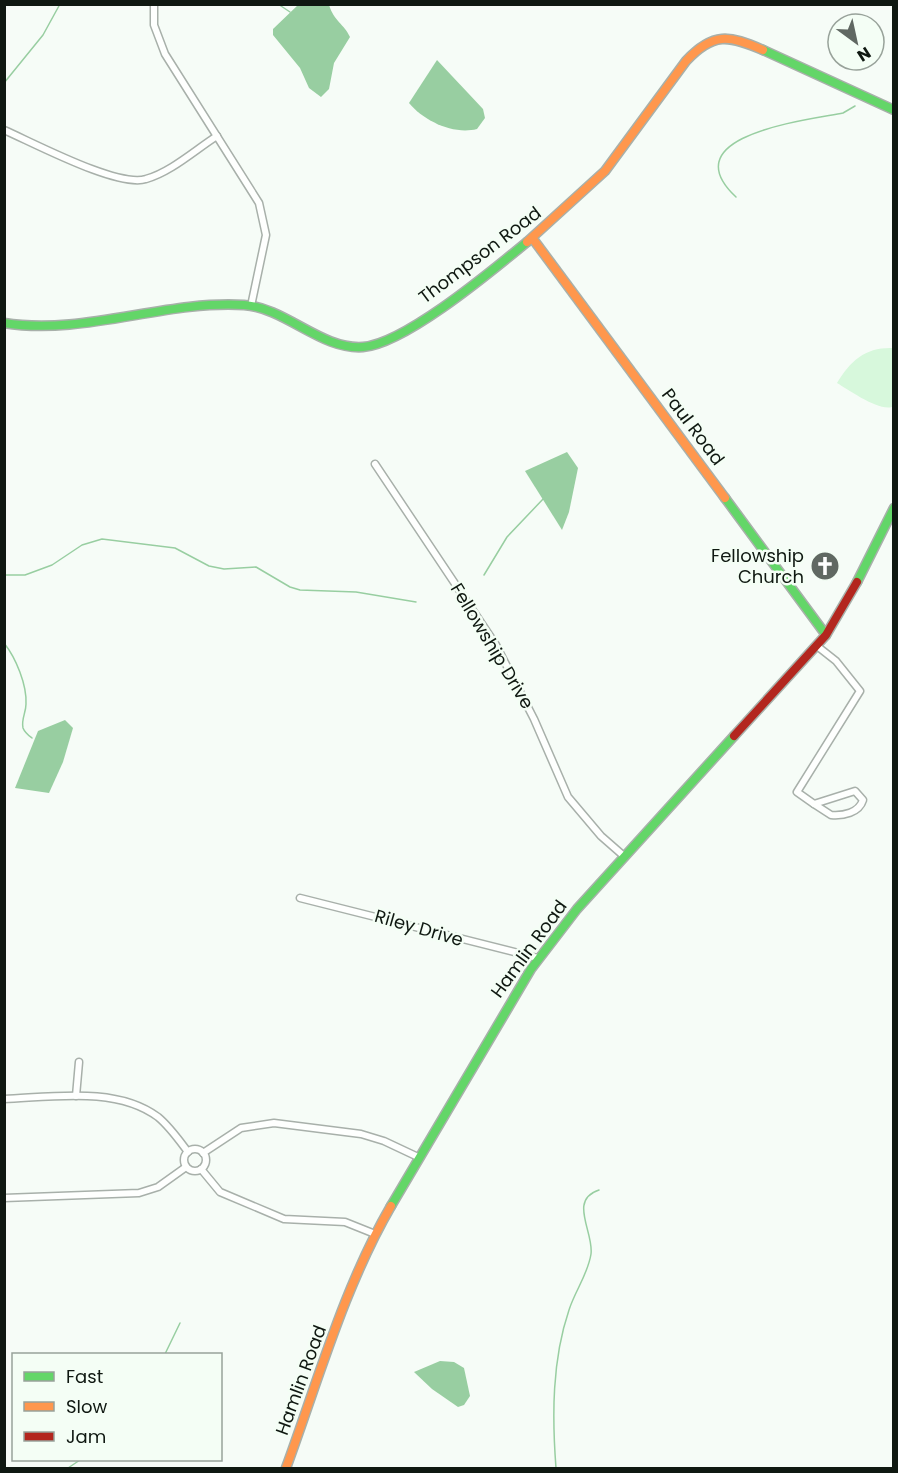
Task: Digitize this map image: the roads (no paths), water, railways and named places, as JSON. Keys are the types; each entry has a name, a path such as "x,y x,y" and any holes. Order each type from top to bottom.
{"street":[{"path":"154,4 154,25 162,49 256,197 264,220 264,250 251,306"},
{"name":"Thompson Road","path":"4,322 34,328 212,306 251,306 349,346 376,345 436,310 533,238 582,196 604,171 686,61 700,46 711,40 721,38 740,40 894,110"},
{"path":"4,130 114,177 135,181 161,172 217,136"},
{"name":"Paul Road","path":"533,238 826,635"},
{"name":"Fellowship Drive","path":"375,464 496,645 527,704 568,797 601,836 625,857"},
{"name":"Hamlin Road","path":"286,1468 349,1296 375,1234 418,1157 538,958 565,923 826,635 852,593 894,508"},
{"path":"814,804 842,793 855,791 863,800 858,809 835,816 814,804 796,792 860,691 836,661 817,646"},
{"name":"Riley Drive","path":"300,898 538,958"},
{"path":"76,1096 79,1062"},
{"path":"4,1099 76,1096 112,1099 139,1107 165,1124 188,1152"},
{"path":"203,1153 241,1128 274,1123 361,1134 384,1141 418,1157"},
{"path":"196,1150 203,1153 205,1161 201,1169 193,1171 186,1167 184,1159 188,1152 196,1150"},
{"path":"4,1198 139,1193 158,1187 186,1167"},
{"path":"201,1169 220,1192 284,1219 345,1222 375,1234"}],"waterway":[{"path":"4,83 43,35 60,4"},
{"path":"278,4 290,12"},
{"path":"736,197 720,176 720,159 732,145 752,134 776,126 843,113 855,106"},
{"path":"484,575 507,537 544,498"},
{"path":"4,575 25,575 52,565 82,545 102,539 175,548 209,566 224,569 256,567 290,587 300,590 356,592 416,602"},
{"path":"4,643 23,680 26,697 23,728 32,738"},
{"path":"556,1468 554,1408 559,1348 569,1310 591,1254 584,1218 585,1201 599,1190"},
{"path":"165,1353 180,1323"},
{"path":"68,1468 78,1461"}],"place":[{"name":"Fellowship Church","path":"825,566"}]}
